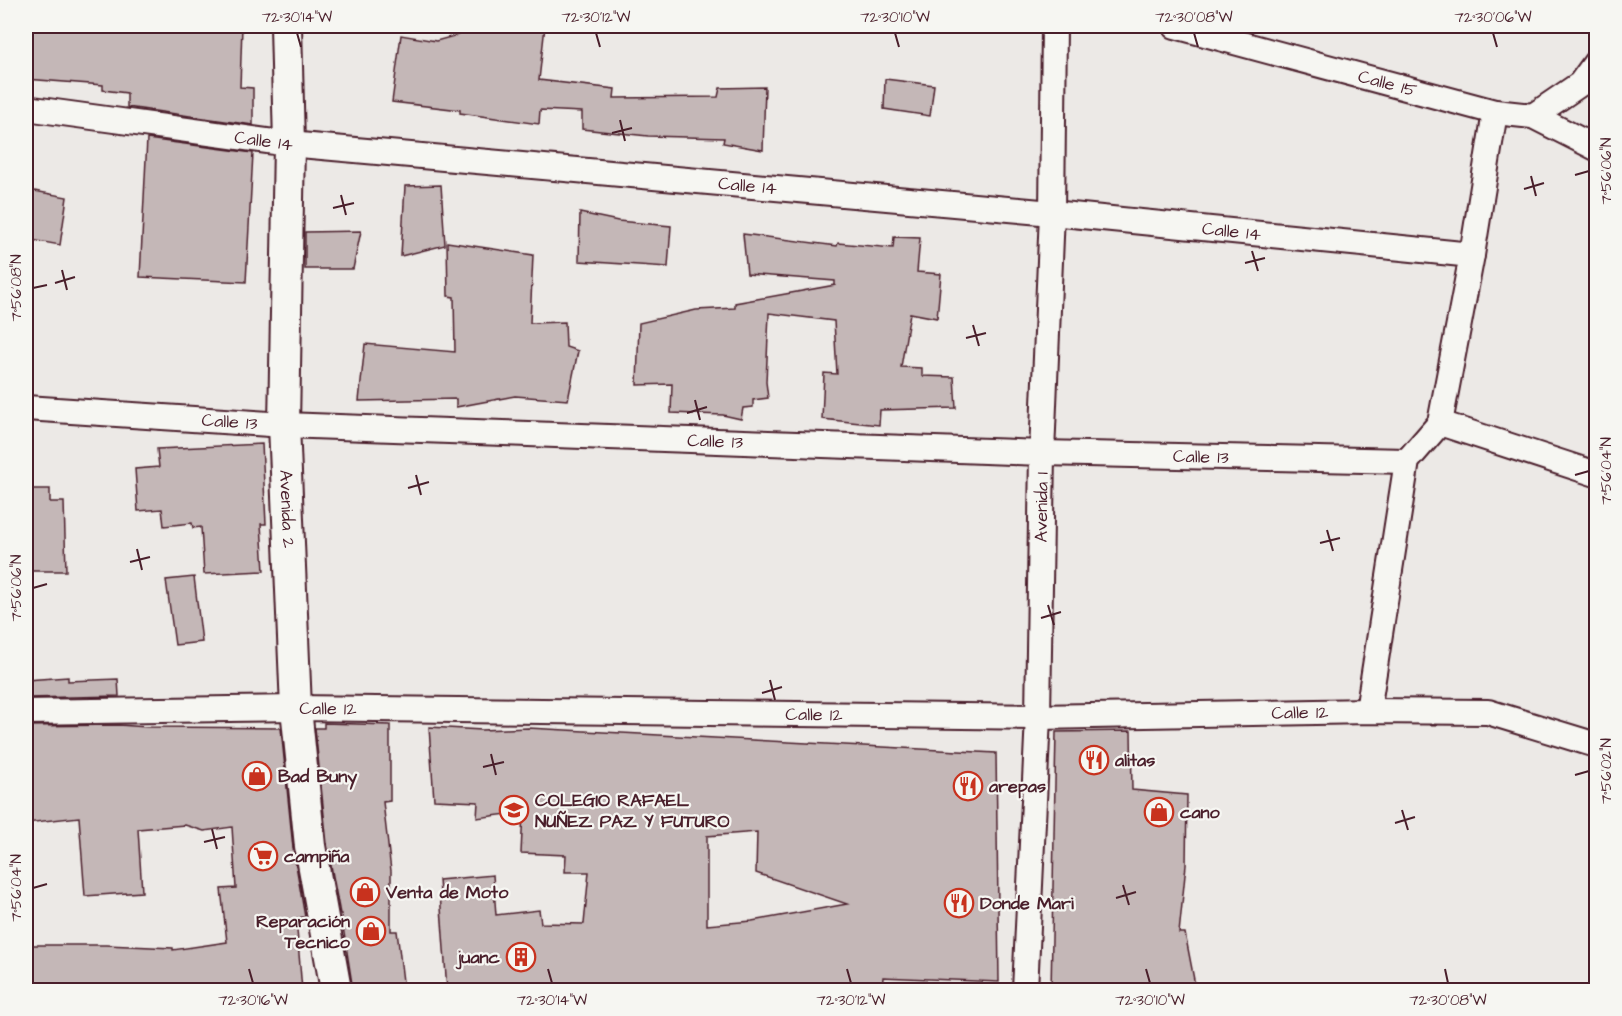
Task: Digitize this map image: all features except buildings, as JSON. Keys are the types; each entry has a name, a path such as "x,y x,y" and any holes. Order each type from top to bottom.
{"street":[{"name":"Avenida 2","path":"286,26 289,144 285,425 296,708 310,846 336,990"},
{"name":"Avenida 1","path":"1025,990 1038,717 1042,453 1052,213 1054,26"},
{"name":"Calle 15","path":"1175,26 1495,112 1533,116 1596,148"},
{"path":"1533,116 1580,84 1596,62"},
{"name":"Calle 14","path":"26,108 289,144 1052,213 1472,255"},
{"path":"1368,711 1407,461 1440,423 1472,255 1495,112"},
{"name":"Calle 13","path":"26,408 285,425 1042,453 1407,461"},
{"path":"1440,423 1596,474"},
{"name":"Calle 12","path":"26,712 296,708 1038,717 1488,711 1596,745"}],"shaded area":[{"path":"888,885 919,916 919,979 999,982 999,990 882,990"}],"place":[{"name":"alitas","path":"1094,760"},
{"name":"Bad Buny","path":"257,776"},
{"name":"arepas","path":"968,786"},
{"name":"COLEGIO RAFAEL NUÑEZ PAZ Y FUTURO","path":"514,810"},
{"name":"cano","path":"1159,812"},
{"name":"campiña","path":"263,856"},
{"name":"Venta de Moto","path":"365,892"},
{"name":"Donde Mari","path":"959,903"},
{"name":"Reparación Tecnico","path":"371,931"},
{"name":"juanc","path":"521,957"}]}
